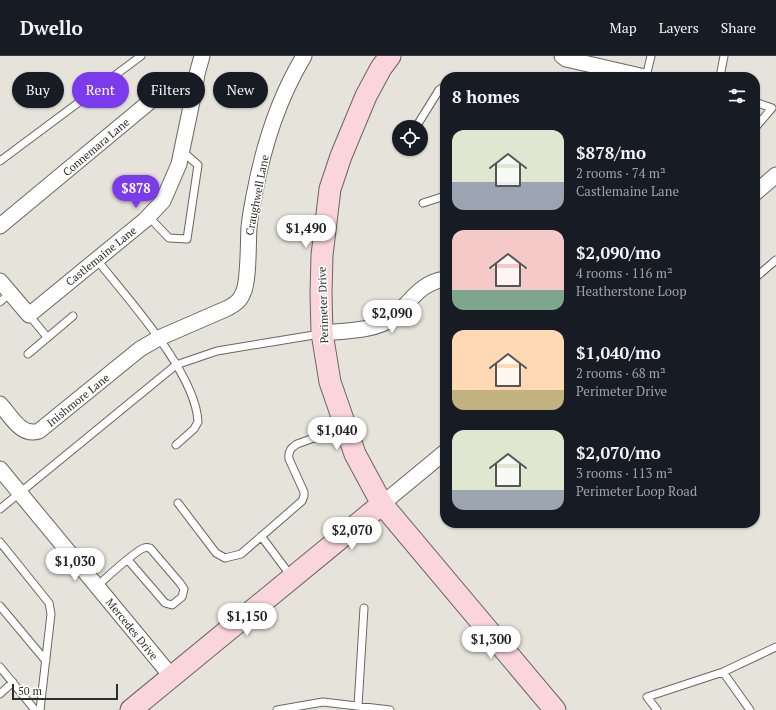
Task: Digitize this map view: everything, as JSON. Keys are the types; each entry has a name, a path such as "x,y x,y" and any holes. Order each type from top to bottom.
{"main road":[{"name":"Perimeter Drive","path":"390,56 381,68 366,96 340,156 330,188 322,255 320,294 322,333 330,382 355,454 382,504 555,710"},
{"path":"131,710 382,504"}],"street":[{"name":"Castlemaine Lane","path":"197,72 202,56"},
{"name":"Craughwell Lane","path":"159,338 228,308 238,302 244,292 249,225 259,173 271,127 294,73 304,56"},
{"path":"565,57 625,72"},
{"name":"Connemara Lane","path":"0,226 142,108"},
{"name":"Castlemaine Lane","path":"29,315 148,216 163,201 179,164 191,108"},
{"path":"760,189 776,175"},
{"path":"322,333 377,326 391,319 424,286 440,280"},
{"path":"0,281 5,298 29,315"},
{"name":"Inishmore Lane","path":"0,404 25,432 32,433 39,431 140,349 159,338"},
{"path":"382,504 440,456"},
{"name":"Mercedes Drive","path":"0,469 172,677"}],"lane":[{"path":"0,161 141,56"},
{"path":"646,72 651,56"},
{"path":"721,72 724,56"},
{"path":"420,120 440,89"},
{"path":"760,104 772,108 760,122"},
{"path":"148,216 169,238 187,239 198,165 182,151"},
{"path":"423,203 440,198"},
{"path":"96,260 159,338 188,386 195,405 198,422 194,429 176,445"},
{"path":"760,274 776,260"},
{"path":"29,315 47,337"},
{"path":"28,354 73,316"},
{"path":"0,509 176,365 217,351 322,333"},
{"path":"178,503 216,553 225,558 241,554 302,501 304,492 288,455 291,448 297,444 345,427"},
{"path":"261,536 292,578"},
{"path":"0,542 49,603 51,614 40,710"},
{"path":"97,586 128,560 143,548 150,548 184,589 182,597 172,605 166,603 128,560"},
{"path":"0,606 46,661"},
{"path":"358,706 364,608"},
{"path":"656,710 647,697 723,672 776,647"},
{"path":"0,667 35,710"},
{"path":"723,672 750,710"},
{"path":"0,694 13,682"},
{"path":"277,710 314,707 323,702 390,710"}]}
